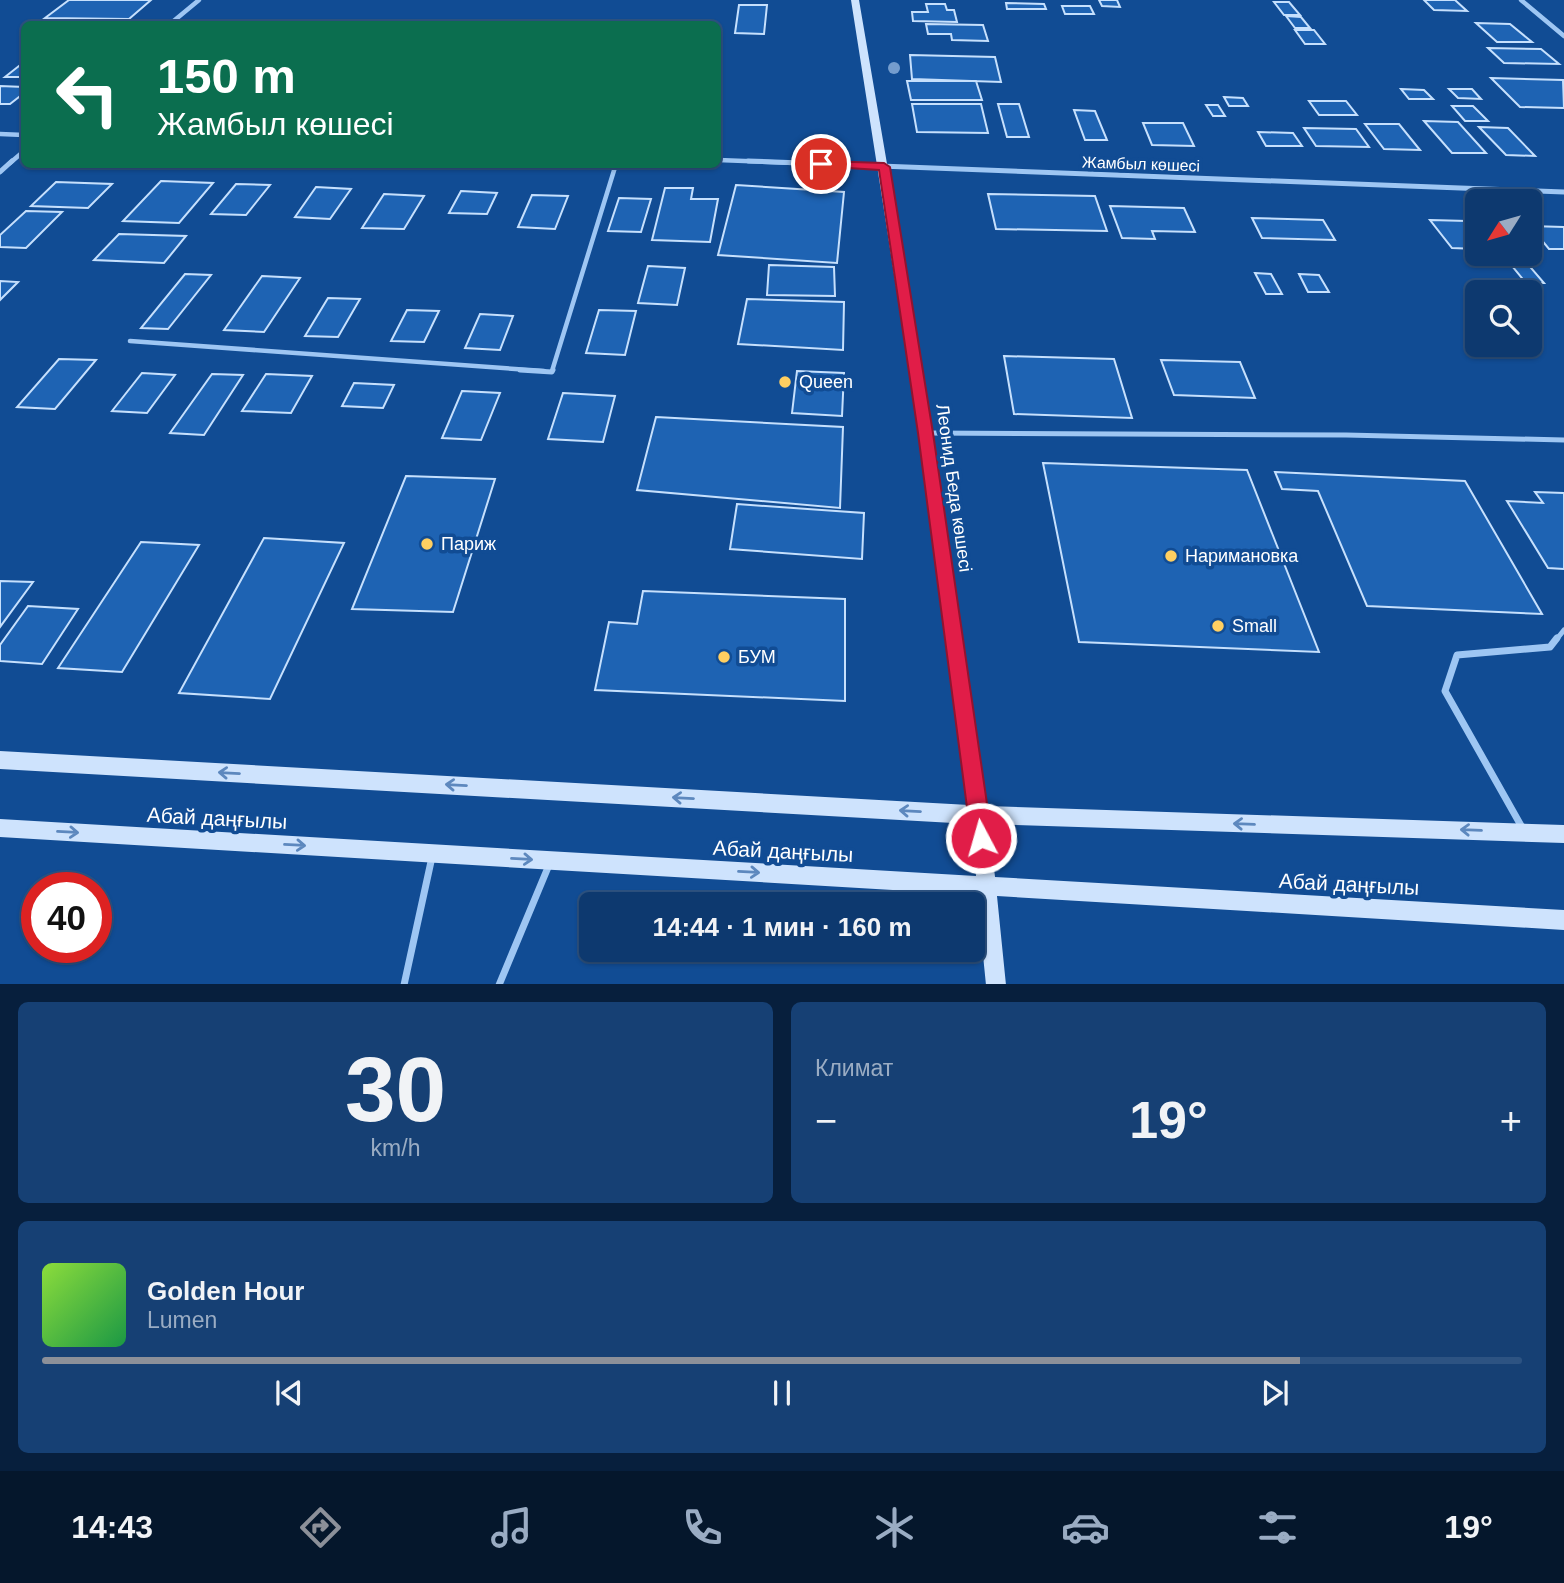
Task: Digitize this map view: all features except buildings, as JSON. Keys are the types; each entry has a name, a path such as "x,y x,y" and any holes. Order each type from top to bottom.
{"main road":[{"name":"Леонид Беда көшесі","path":"855,0 926,433 979,815 996,984"},
{"path":"0,760 979,815 1564,834"},
{"name":"Абай даңғылы","path":"0,828 1564,919"}],"street":[{"path":"174,21 198,0"},
{"path":"1521,0 1564,36"},
{"path":"0,134 21,135"},
{"path":"0,172 21,154"},
{"name":"Жамбыл көшесі","path":"721,160 1564,192"}],"lane":[{"path":"130,341 552,372 615,168"},
{"path":"926,433 1333,435 1564,440"},
{"path":"1525,831 1445,691 1457,655 1550,647 1564,630"},
{"path":"404,984 432,854"},
{"path":"499,984 551,860"}],"place":[{"name":"Queen","path":"785,382"},
{"name":"Париж","path":"427,544"},
{"name":"Наримановка","path":"1171,556"},
{"name":"Small","path":"1218,626"},
{"name":"БУМ","path":"724,657"}],"route":[{"path":"821,164 884,167 926,433 981,838"}]}
